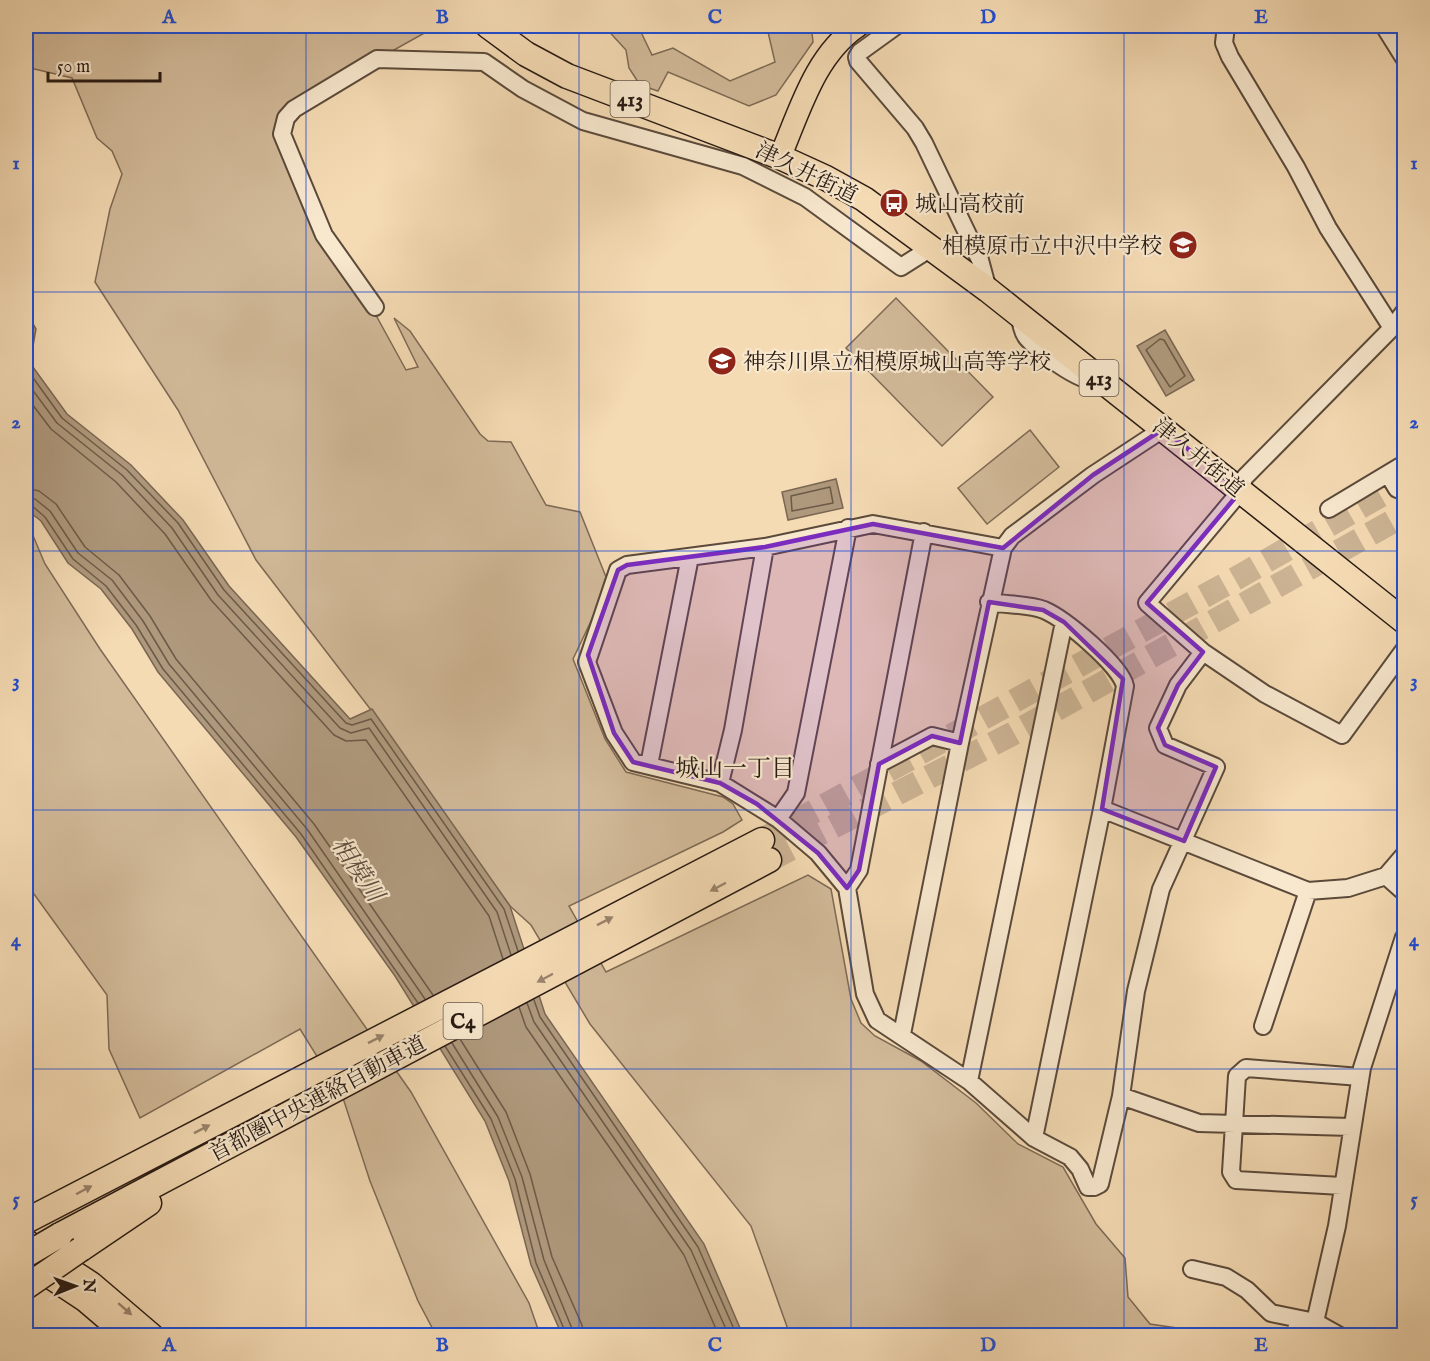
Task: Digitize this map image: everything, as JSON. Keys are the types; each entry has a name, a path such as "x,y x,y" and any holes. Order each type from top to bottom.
{"highway":[{"name":"津久井街道","path":"488,26 525,54 567,76 780,157 826,178 864,200 988,290 1404,621"},
{"name":"首都圏中央連絡自動車道","path":"29,1219 150,1155 766,850 250,1133 158,1189"},
{"path":"26,1255 60,1235 158,1189"},
{"path":"26,1287 81,1249 158,1189"}],"main road":[{"path":"780,157 824,59 858,26"},
{"path":"26,1240 92,1282 154,1335"},
{"path":"26,1262 85,1301 126,1335"}],"street":[{"path":"896,26 860,52 857,57 858,61 915,128 924,143 980,260 988,290"},
{"path":"1226,26 1224,43 1230,57 1296,167 1328,228 1392,328"},
{"path":"1384,26 1404,58"},
{"path":"375,307 324,235 282,134 286,118 294,109 377,59 484,62 523,89 583,121 743,166 805,197 901,267 931,248"},
{"path":"1404,312 1392,328 1237,488 1234,499 1147,603 1203,652 1265,694 1342,735 1404,650"},
{"path":"902,1034 989,602 1003,548 1012,536 1093,475 1163,429"},
{"path":"1329,509 1404,464"},
{"path":"1388,474 1397,489"},
{"path":"1346,500 1355,514"},
{"path":"1003,548 873,524 765,547 640,562 618,570 587,662 614,734 633,762 720,783 778,819 818,853 847,888 859,962 870,1007 884,1026 902,1034 969,1081 1034,1138 1070,1157 1080,1169 1088,1186 1094,1187 1100,1184 1106,1163 1121,1096 1136,991 1161,889 1216,767 1165,745 1158,728 1178,685 1203,652"},
{"path":"778,819 796,794 849,528"},
{"path":"847,888 859,870 924,532"},
{"path":"720,783 733,730 765,547"},
{"path":"649,765 690,557"},
{"path":"989,602 1043,610 1064,622 1110,662 1123,679 1125,686 1034,1138"},
{"path":"969,1081 1064,622"},
{"path":"879,764 932,736 960,743"},
{"path":"1102,809 1308,891 1348,888 1386,876 1404,855"},
{"path":"1386,876 1404,892"},
{"path":"1263,1026 1308,891"},
{"path":"1302,1326 1337,1226 1360,1077 1404,937"},
{"path":"1342,1186 1236,1180 1231,1172 1238,1076 1246,1068 1360,1077"},
{"path":"1121,1096 1199,1123 1351,1127"},
{"path":"1192,1269 1226,1277 1247,1290 1271,1312 1302,1326 1340,1335"}],"highlighted area":[{"path":"1163,429 1237,488 1234,499 1147,603 1203,652 1178,685 1158,728 1165,745 1216,767 1184,841 1102,809 1123,679 1064,622 1043,610 989,602 960,743 932,736 879,764 859,870 847,888 818,853 757,804 720,783 633,762 614,733 588,655 618,570 627,565 765,547 873,524 1003,548 1093,475"}],"shaded area":[{"path":"26,26 437,26 283,112 276,133 406,370 418,367 394,318 410,331 480,434 488,441 511,442 546,505 580,512 606,577 593,617 573,659 605,739 626,772 723,797 733,804 742,820 723,832 569,906 606,972 808,875 831,889 851,999 861,1023 875,1036 921,1061 976,1103 1018,1144 1063,1167 1096,1224 1125,1258 1128,1297 1150,1324 1204,1332 1205,1335 790,1335 751,1226 590,1024 531,925 510,906 371,710 256,560 178,410 95,282 110,209 122,174 112,151 97,138 72,78 26,67"},
{"path":"604,26 638,26 652,55 673,48 730,81 775,62 768,32 758,26 807,26 812,33 813,42 776,95 749,106 668,72 658,91 640,85 629,68 626,50"},
{"path":"896,298 993,397 942,446 846,348"},
{"path":"1030,430 1059,467 987,524 958,488"},
{"path":"26,519 45,564 100,649 411,1092 529,1303 540,1335 436,1335 418,1301 370,1181 343,1098 300,1029 140,1118 109,1049 107,995 26,883"}],"water":[{"name":"相模川","path":"26,312 36,329 30,363 67,414 131,465 183,520 229,586 350,719 372,709 510,906 545,1014 704,1244 743,1335 562,1335 531,1265 509,1181 485,1121 395,976 296,837 158,672 132,629 101,589 68,563 41,521 26,509"},
{"path":"1165,330 1194,380 1166,396 1137,346"},
{"path":"836,479 843,508 788,520 782,492"}],"tunnel":[{"path":"762,840 1228,583 1404,482"},
{"path":"769,860 1012,734 1404,515"}],"place":[{"name":"城山高校前","path":"894,203"},
{"name":"相模原市立中沢中学校","path":"1183,245"},
{"name":"神奈川県立相模原城山高等学校","path":"722,361"}],"district":[{"name":"城山一丁目","path":"735,768"}]}
